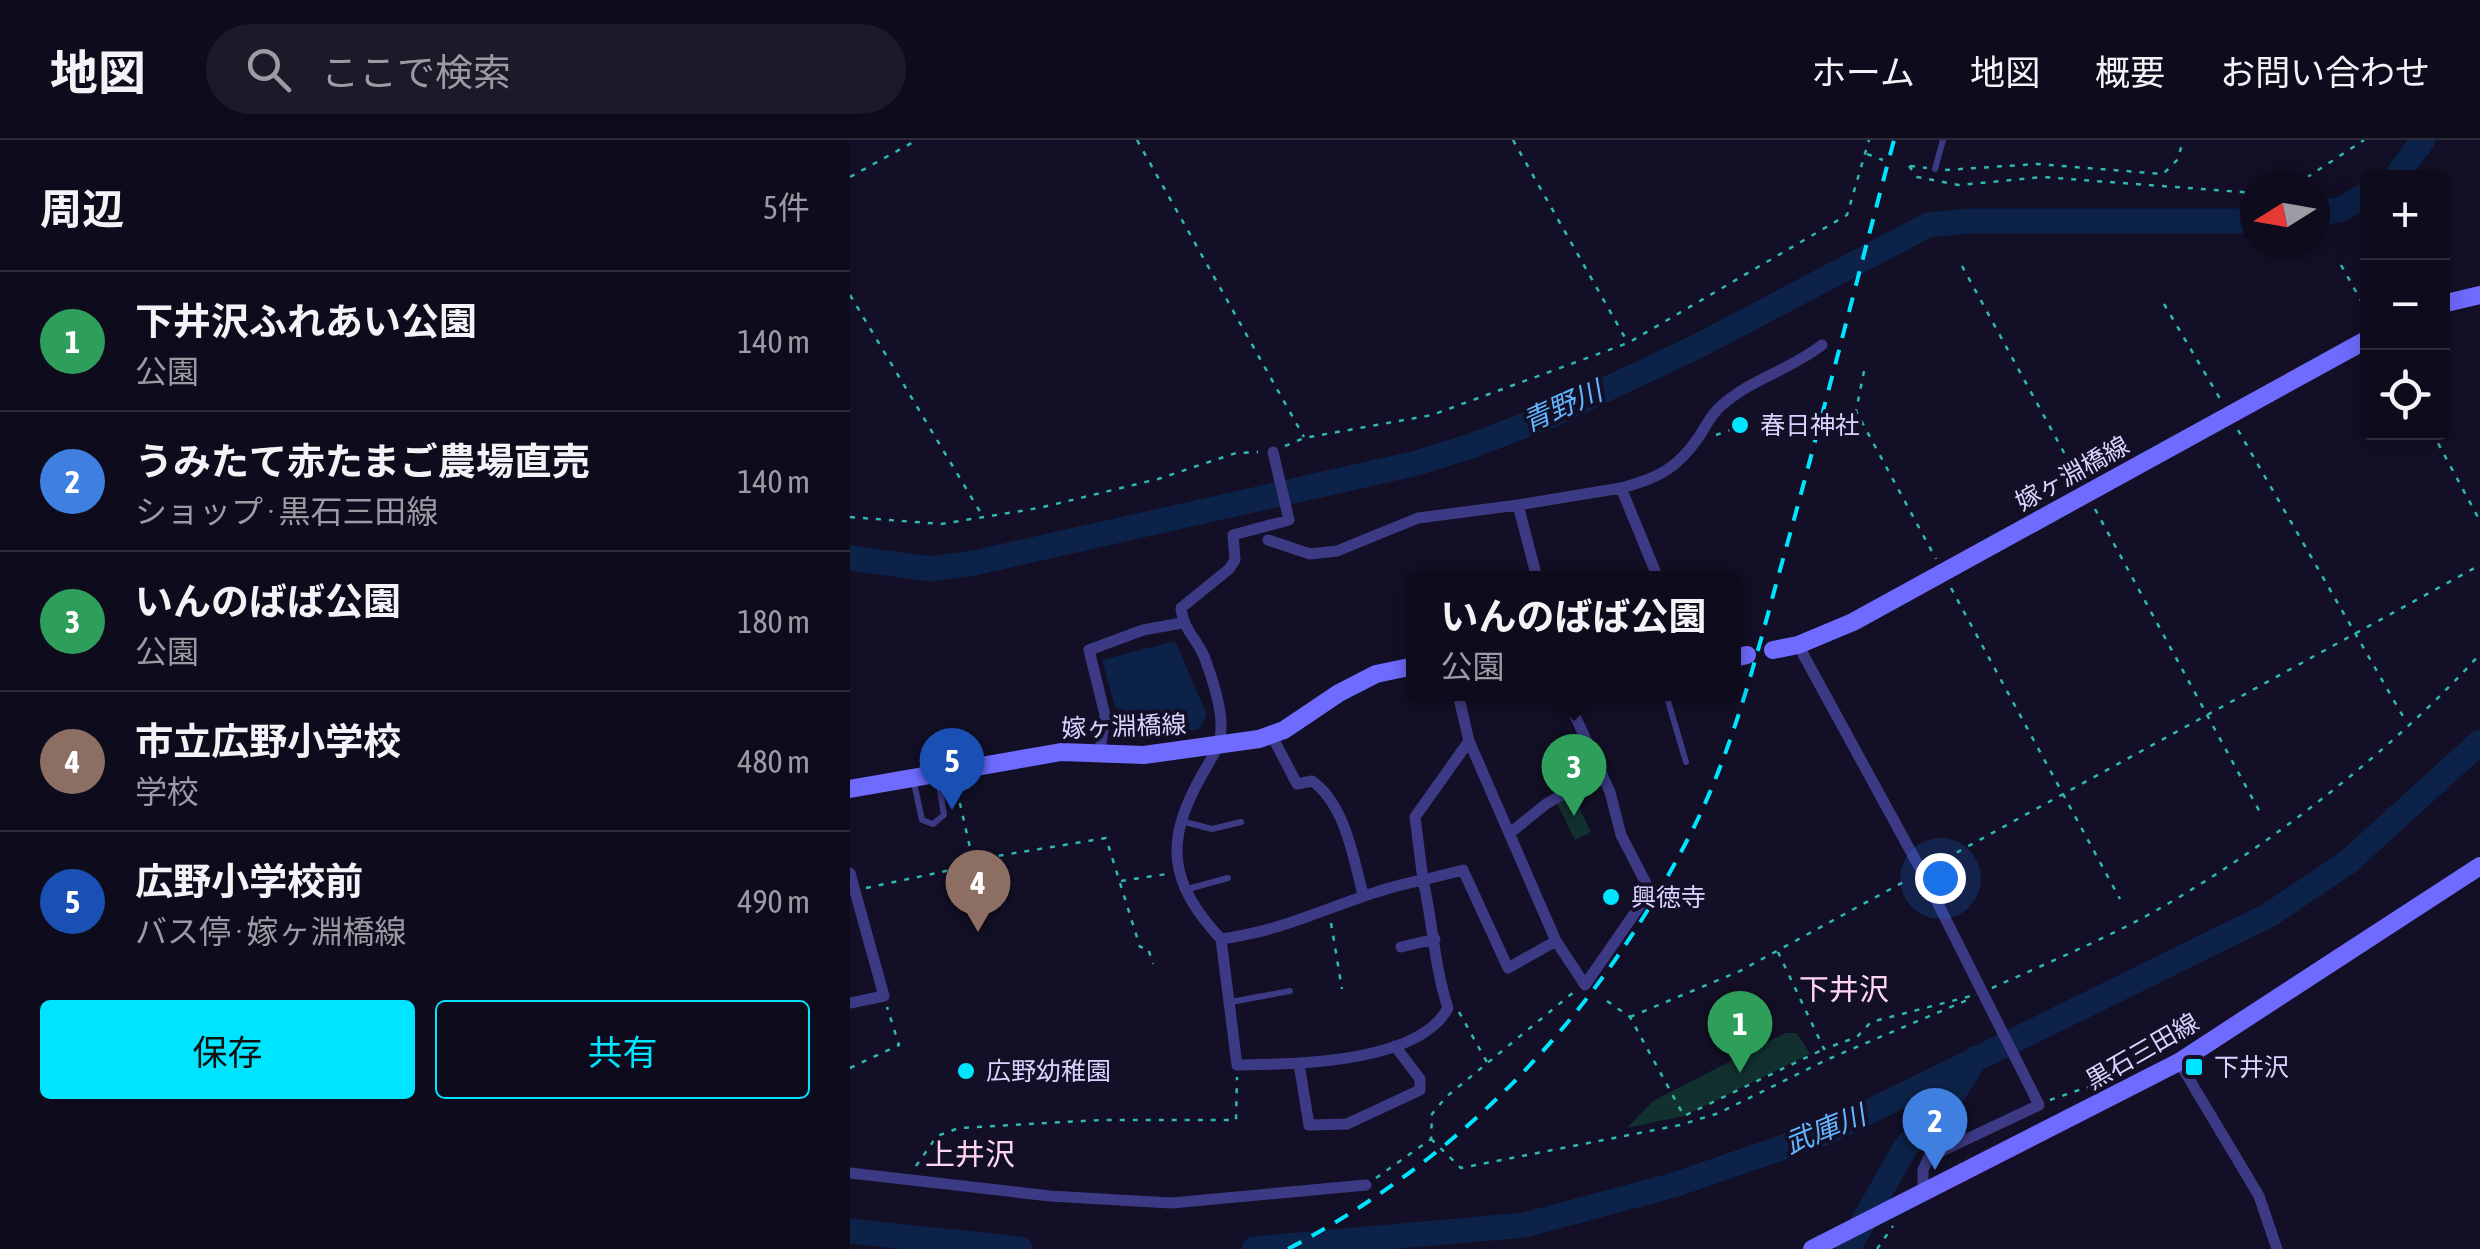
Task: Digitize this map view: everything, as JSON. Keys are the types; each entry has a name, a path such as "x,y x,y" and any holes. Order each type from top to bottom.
{"street":[{"path":"2450,302 2480,295"},
{"name":"嫁ヶ淵橋線","path":"1772,650 1798,645 1853,622 2360,344"},
{"path":"1268,540 1310,554 1337,552 1418,518 1518,505 1659,479 1696,442 1718,408 1760,379 1796,365 1822,345"},
{"path":"1273,452 1289,520 1233,535 1234,560 1181,608 1182,623 1203,654 1222,720 1220,745 1180,821 1176,841 1179,872 1183,890 1221,940 1237,1066 1360,1058 1395,1046 1440,1022 1448,1008 1435,968 1435,939 1415,817 1422,801 1469,741"},
{"path":"1621,488 1655,571"},
{"path":"1518,505 1535,571"},
{"path":"1100,752 1106,715 1089,650 1143,630 1182,623"},
{"path":"1798,645 1922,872 2039,1104 1929,1157 1923,1170 1923,1193"},
{"name":"嫁ヶ淵橋線","path":"913,777 1061,752 1144,755 1272,736 1351,686 1376,674 1406,668"},
{"path":"1460,701 1469,741 1556,941 1585,986 1650,891 1622,834 1610,792 1568,701"},
{"path":"1272,736 1297,784 1312,780 1325,790 1346,832 1363,894"},
{"path":"1510,832 1546,804 1600,774"},
{"path":"850,789 913,777"},
{"name":"黒石三田線","path":"1817,1247 2178,1062 2480,866"},
{"path":"1221,940 1281,930 1363,894 1463,870 1508,968 1556,941"},
{"path":"850,873 856,917 884,996 850,1003"},
{"path":"1401,948 1435,939"},
{"path":"1300,1064 1309,1126 1347,1124 1420,1090 1420,1079 1395,1046"},
{"path":"2178,1062 2253,1184 2277,1249"},
{"path":"850,1173 910,1182 1171,1203 1366,1185"}],"lane":[{"path":"1935,168 1942,140"},
{"path":"1668,701 1686,762"},
{"path":"913,777 920,815 934,824 944,816 945,771"},
{"path":"1180,821 1212,829 1241,822"},
{"path":"1183,890 1228,878"},
{"path":"1231,1002 1290,991"}],"path":[{"path":"850,177 917,140"},
{"path":"1137,140 1304,438"},
{"path":"1513,140 1628,344"},
{"path":"850,517 940,524 1099,496 1236,452 1273,452 1304,438 1432,415 1628,344 1847,215 1869,140"},
{"path":"2183,140 2178,160 2164,174 2037,164 1908,166 1918,177 1960,185 2042,176 2240,192"},
{"path":"2318,170 2364,140"},
{"path":"1865,153 1883,160"},
{"path":"2341,265 2360,298"},
{"path":"1962,266 2262,816"},
{"path":"850,295 982,516"},
{"path":"2164,304 2404,718"},
{"path":"1864,372 1856,411 2120,899"},
{"path":"2436,440 2480,522"},
{"path":"1630,1017 1777,951 2480,565"},
{"path":"1430,1140 1461,1168 1680,1126 1719,1113 1826,1060 1984,997 2133,923 2200,882 2330,791 2412,722 2480,654"},
{"path":"855,890 974,865 945,771"},
{"path":"973,860 1106,838 1140,947 1148,948 1154,964"},
{"path":"1119,882 1179,872"},
{"path":"1328,912 1342,989"},
{"path":"1777,951 1824,1050"},
{"path":"1430,1140 1432,1114 1551,1007 1585,986"},
{"path":"850,1068 898,1045 884,996"},
{"path":"1607,1001 1630,1017 1684,1116 1857,1037 1872,1022 1984,997"},
{"path":"1448,1008 1463,1013 1488,1064"},
{"path":"910,1182 921,1154 937,1136 960,1128 1101,1120 1236,1120 1237,1066"},
{"path":"1366,1185 1430,1140"}],"green space":[{"path":"1572,792 1591,832 1575,840 1556,801"},
{"path":"1785,1033 1797,1033 1810,1054 1684,1116 1627,1128 1653,1101"}],"water":[{"path":"1175,641 1207,715 1199,729 1183,732 1115,707 1102,660"}],"waterway":[{"name":"青野川","path":"2401,170 2423,140"},
{"name":"青野川","path":"2330,211 2360,198"},
{"name":"青野川","path":"850,558 931,569 974,563 1417,463 1554,414 1698,346 1928,225 1970,221 2240,221"},
{"name":"武庫川","path":"1254,1249 1525,1225 1674,1185 1830,1131 2269,915 2348,862 2480,742"},
{"path":"1848,1249 1905,1148 1953,1094 1976,1058"},
{"name":"武庫川","path":"850,1231 1020,1249"}],"railway":[{"path":"1288,1249 1354,1211 1472,1122 1525,1071 1573,1016 1658,894 1708,796 1743,701 1894,140"}],"place":[{"name":"春日神社","path":"1740,425"},
{"name":"広野小学校前","path":"952,810"},
{"name":"いんのばば公園","path":"1574,816"},
{"name":"興徳寺","path":"1611,897"},
{"name":"市立広野小学校","path":"978,932"},
{"name":"下井沢","path":"2194,1067"},
{"name":"広野幼稚園","path":"966,1071"},
{"name":"下井沢ふれあい公園","path":"1740,1073"},
{"name":"うみたて赤たまご農場直売","path":"1935,1170"}],"district":[{"name":"下井沢","path":"1844,990"},
{"name":"上井沢","path":"970,1155"}]}
